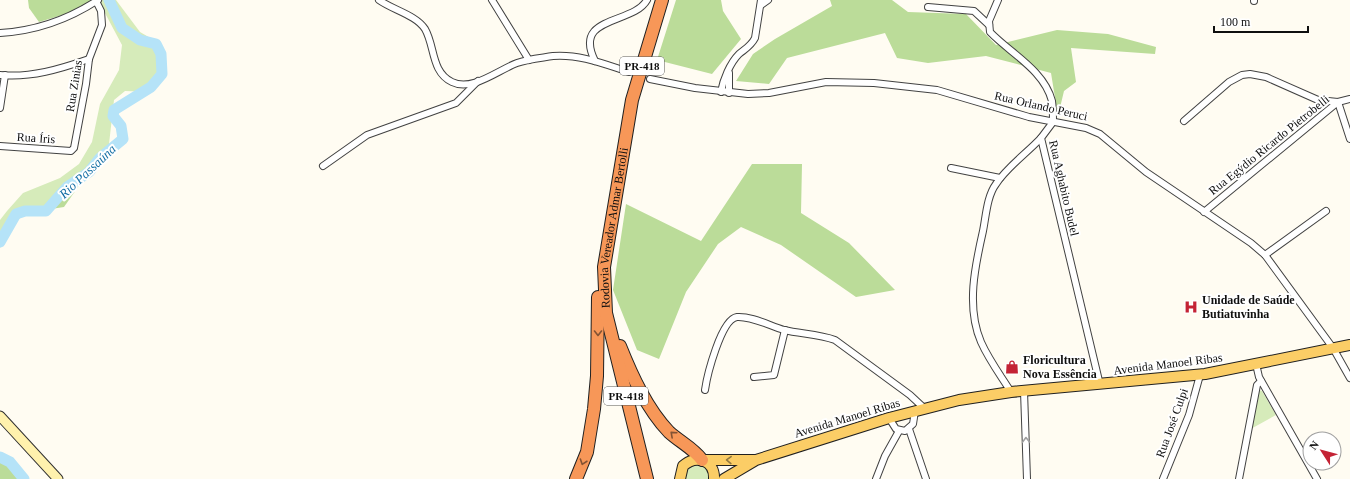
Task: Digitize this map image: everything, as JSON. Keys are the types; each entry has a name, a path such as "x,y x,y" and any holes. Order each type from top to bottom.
{"highway":[{"name":"Rodovia Vereador Admar Bertolli","path":"647,479 606,313 604,267 632,100 662,0"},
{"path":"576,479 587,452 594,409 597,376 598,303 604,267"},
{"path":"606,313 634,378 654,412 670,433 702,460"}],"main road":[{"name":"Avenida Manoel Ribas","path":"724,479 756,460 889,418 976,397 1011,392 1200,375 1350,345"},
{"name":"Avenida Manoel Ribas","path":"680,475 683,466 692,460 756,460"},
{"path":"702,460 712,466 714,479"},
{"path":"670,479 680,475"}],"street":[{"path":"379,0 421,25 427,33 438,68 447,79 452,82 464,85 478,81 529,60 563,56 595,60 629,72"},
{"path":"492,0 529,60"},
{"path":"595,60 590,47 590,41 597,29 610,20 638,11 647,0"},
{"path":"721,92 722,83 735,60 755,38 761,2 768,0"},
{"path":"989,25 998,0"},
{"path":"0,33 16,32 49,25 97,1"},
{"name":"Rua Zinias","path":"71,151 76,142 89,59 102,25 101,11 97,1"},
{"name":"Rua Aghabito Budel","path":"928,7 974,11 989,25 992,34 1026,64 1045,86 1052,100 1053,122 1040,138 1100,385"},
{"path":"0,108 2,75 38,74 58,70 89,59"},
{"path":"729,73 729,93"},
{"path":"1184,120 1229,82 1242,74 1250,74 1266,77 1324,102 1338,102 1350,139"},
{"name":"Rua Orlando Peruci","path":"650,78 729,93 769,93 826,82 869,83 943,91 1016,114 1094,131 1142,169 1251,243 1265,255 1333,348 1350,378"},
{"path":"322,166 367,135 456,103 478,81"},
{"name":"Rua Egýdio Ricardo Pietrobelli","path":"1204,212 1338,102 1350,99"},
{"path":"1011,392 981,342 975,324 973,300 976,264 993,188 1000,178 1040,138"},
{"name":"Rua Íris","path":"0,146 71,151"},
{"path":"952,168 1000,178"},
{"path":"1265,255 1326,211"},
{"path":"705,390 708,370 726,326 736,317 785,330 826,336 835,340 910,394 920,410 909,429 899,431 885,456 876,479"},
{"path":"754,377 774,375 785,330"},
{"path":"1256,364 1261,381 1316,479"},
{"name":"Rua José Culpi","path":"1163,479 1189,415 1200,375"},
{"path":"1239,479 1257,385 1261,381"},
{"path":"1024,391 1027,479"},
{"path":"0,416 58,479"},
{"path":"889,418 894,427 899,431"},
{"path":"909,429 926,479"}],"green space":[{"path":"28,0 98,0 99,4 39,22 29,8"},
{"path":"98,0 116,0 140,32 159,43 166,56 163,76 151,92 125,91 114,100 109,144 78,187 51,209 28,211 18,220 0,248 0,220 7,211 23,193 60,178 79,164 92,142 100,104 119,70 122,45"},
{"path":"676,0 721,0 723,11 741,39 712,74 657,60"},
{"path":"830,0 892,0 908,12 966,14 996,45 1057,30 1108,34 1156,47 1155,54 1071,48 1076,82 1064,91 1058,116 1051,73 986,56 928,63 897,58 885,33 787,58 769,84 736,81 753,54 775,39 832,6"},
{"path":"752,164 802,164 801,213 849,243 895,290 856,297 781,245 741,227 718,244 686,292 659,359 637,350 613,290 626,204 701,241"},
{"path":"78,187 64,207 51,209"},
{"path":"1259,390 1262,391 1276,415 1249,430"},
{"path":"0,454 7,457 27,479 0,479"},
{"path":"699,464 707,467 710,479 686,479 686,473 689,468"}],"waterway":[{"name":"Rio Passaúna","path":"0,242 16,214 25,211 46,211 67,187 89,172 100,158 123,139 121,126 113,116 114,110 151,87 162,74 161,54 156,44 140,40 122,28 109,0"},
{"name":"Rio Passaúna","path":"0,457 10,462 24,479"}],"place":[{"name":"Unidade de Saúde Butiatuvinha","path":"1191,307"},
{"name":"Floricultura Nova Essência","path":"1012,367"}]}
